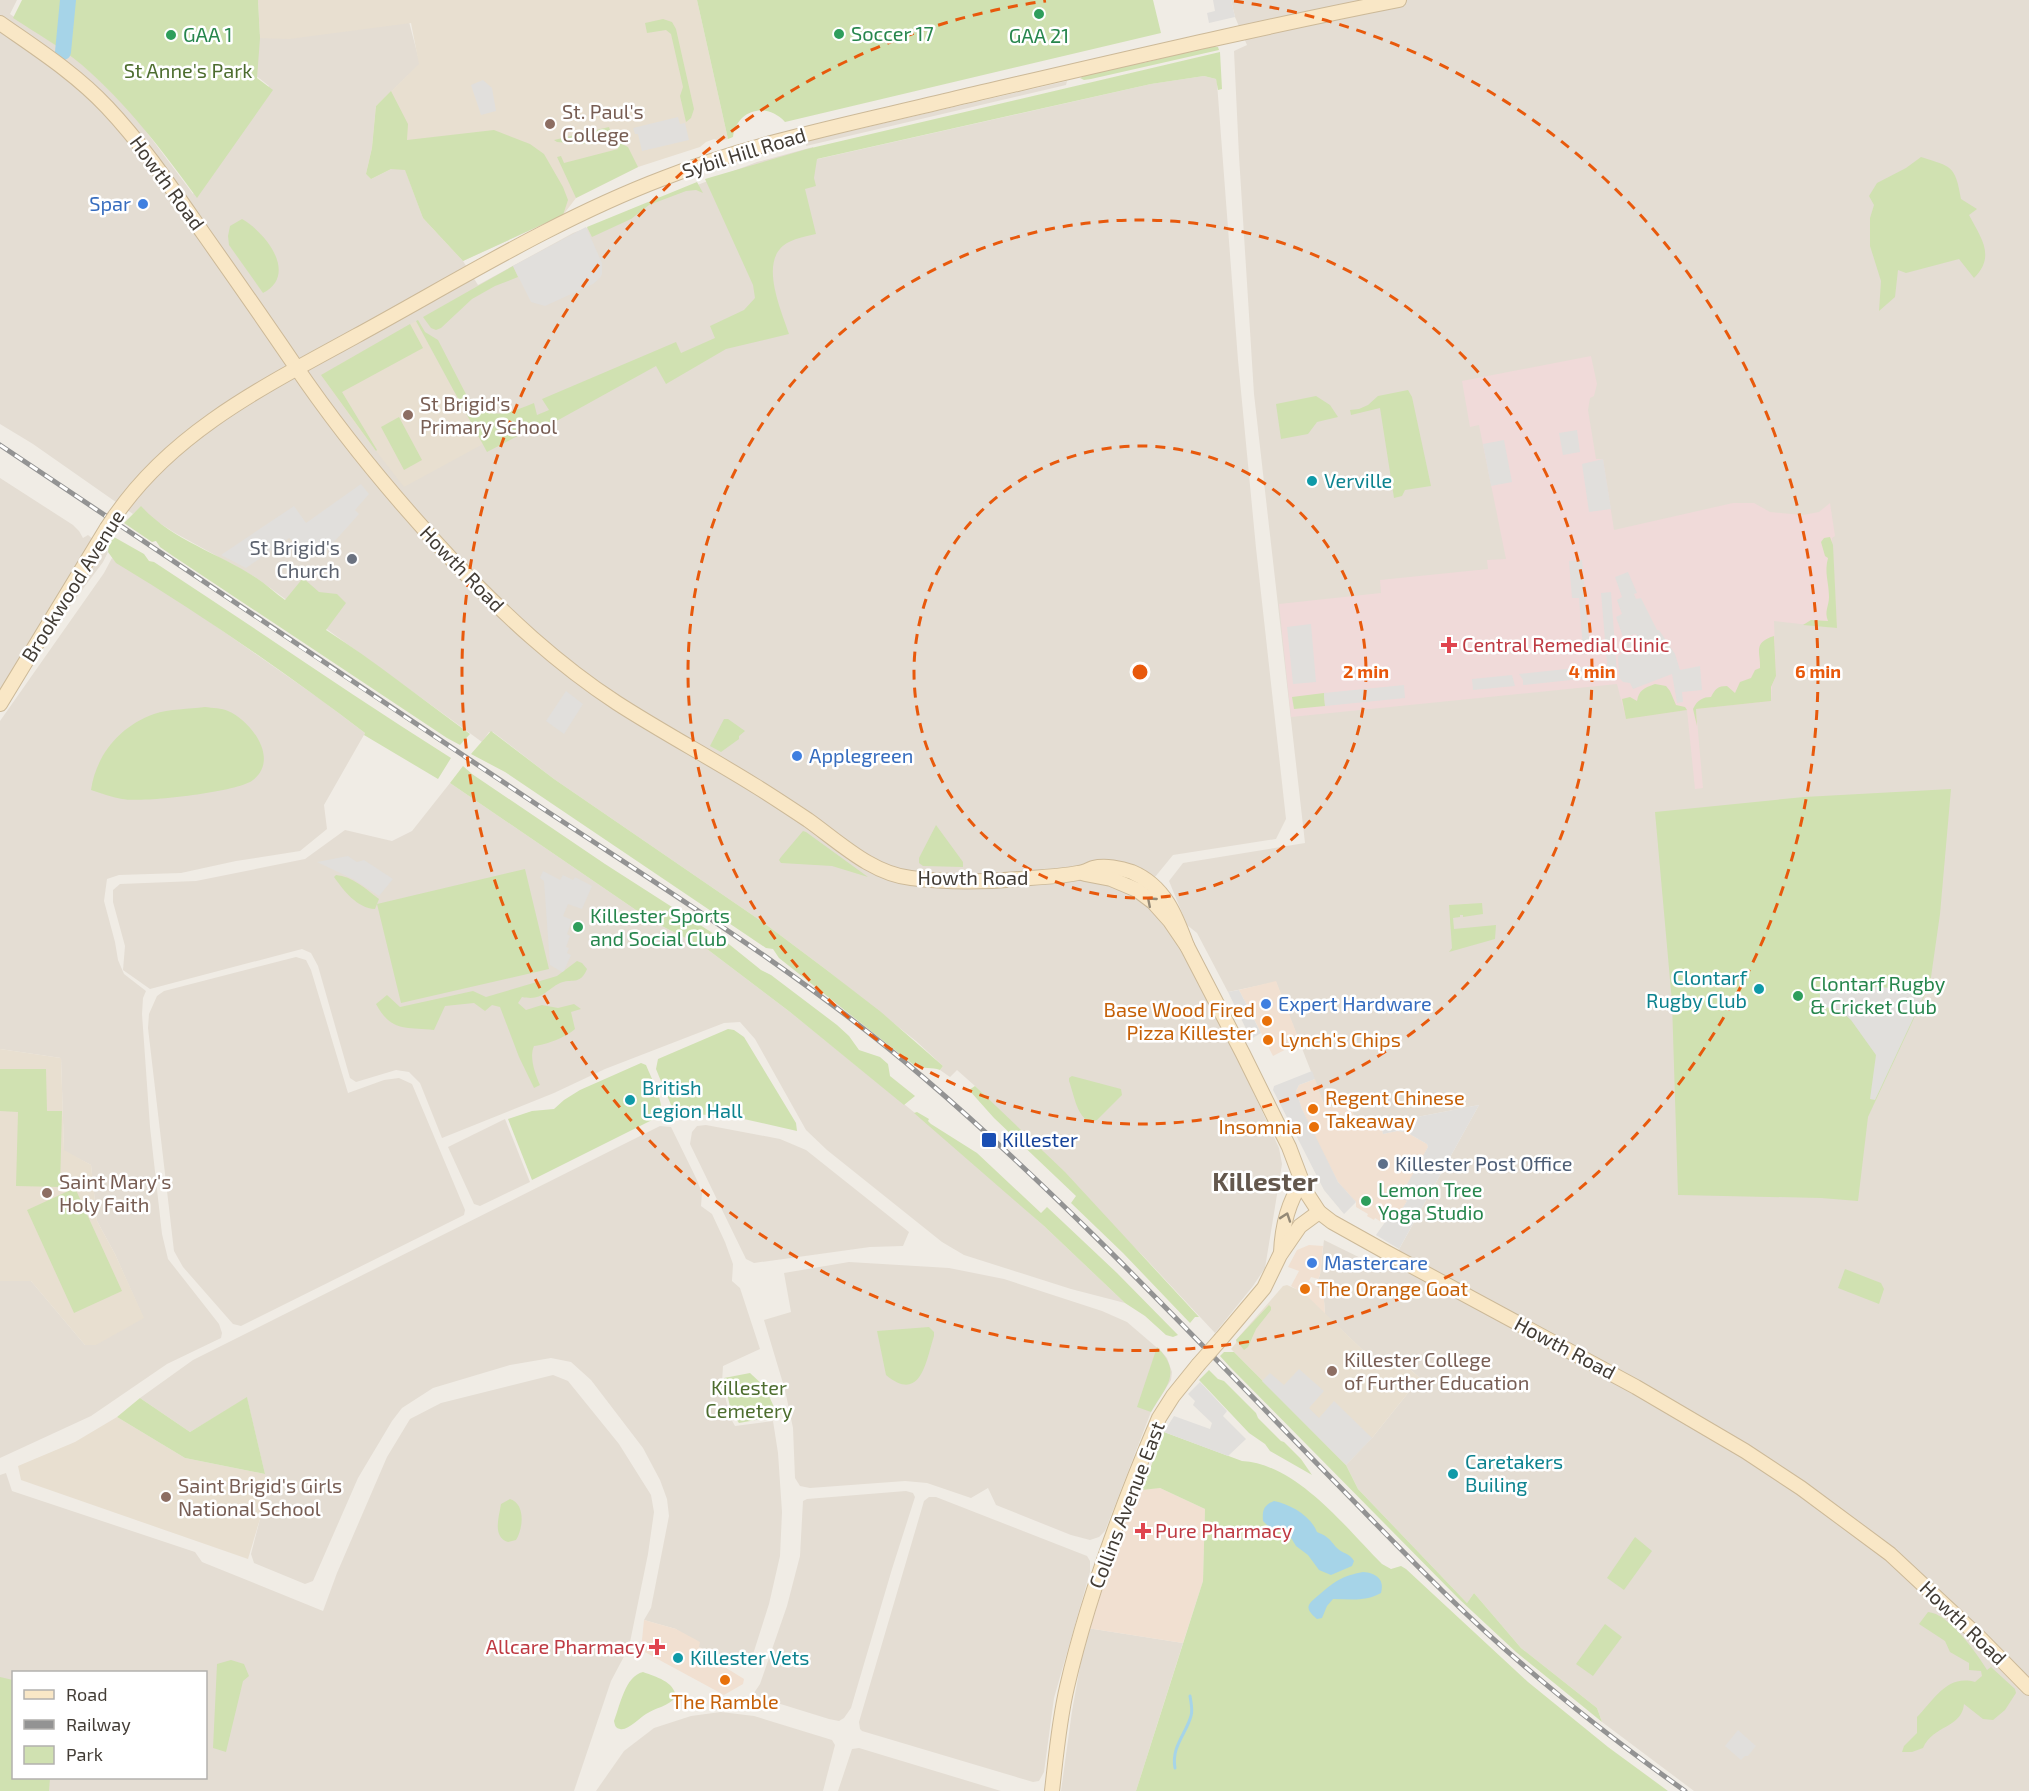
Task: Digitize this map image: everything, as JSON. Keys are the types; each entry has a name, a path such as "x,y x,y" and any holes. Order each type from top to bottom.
{"main road":[{"name":"Sybil Hill Road","path":"297,368 576,215 694,166 770,143 1227,35 1399,0"},
{"name":"Howth Road","path":"0,23 50,57 80,81 128,130 360,453 422,528 516,624 560,662 612,700 753,784 868,862 898,876 938,880 996,881 1080,873 1111,879 1137,890 1162,911 1187,946 1277,1122 1302,1182 1319,1212 1332,1222 1384,1251 1636,1387 1745,1451 1801,1488 1890,1554 1979,1637 2029,1688"},
{"name":"Brookwood Avenue","path":"0,704 98,540 121,507 164,458 187,438 249,394 297,368"},
{"name":"Collins Avenue East","path":"1280,1255 1282,1227 1293,1196 1302,1182"},
{"name":"Collins Avenue East","path":"1052,1791 1057,1739 1066,1687 1097,1580 1159,1418 1198,1365 1259,1295 1268,1282 1280,1255 1300,1226 1319,1212"}],"shaded area":[{"path":"0,0 17,0 10,14 76,59 133,114 193,194 269,86 254,74 256,34 286,35 408,18 420,64 376,106 372,148 366,174 371,179 391,169 405,169 423,218 463,261 478,285 573,233 757,162 813,147 818,159 1151,84 1204,76 1216,79 1238,360 1286,819 1276,839 1173,855 1155,877 1178,945 1243,1070 1279,1148 1282,1164 1265,1268 1215,1333 1145,1258 975,1086 957,1070 950,1077 940,1070 943,1066 916,1041 764,923 554,779 493,732 489,732 482,742 255,577 175,533 153,519 141,507 133,514 33,444 0,424"},
{"name":"St. Paul's College","path":"258,0 697,0 728,139 721,141 714,139 700,147 638,167 576,198 563,215 463,261 423,218 405,170 391,169 371,179 366,174 372,148 376,106 419,64 411,23 289,39 260,38"},
{"path":"1213,0 1231,0 1235,17 1209,23 1207,13 1215,11"},
{"path":"1231,0 2029,0 2029,1791 1694,1791 1602,1722 1597,1708 1521,1648 1474,1593 1467,1603 1358,1489 1346,1465 1372,1438 1420,1378 1404,1364 1369,1356 1325,1314 1320,1289 1315,1287 1320,1275 1324,1240 1387,1271 1479,1105 1381,1124 1357,1125 1349,1101 1329,1107 1323,1102 1276,982 1228,992 1197,933 1187,925 1169,881 1183,863 1305,843 1254,394 1234,51 1247,45 1235,17"},
{"path":"483,80 492,88 496,111 481,115 471,85"},
{"path":"1067,81 1066,85 806,146 807,141"},
{"path":"678,117 680,124 685,123 689,140 642,151 638,134 635,134 633,128"},
{"path":"586,227 602,263 600,278 593,284 545,306 531,302 513,266"},
{"name":"St Brigid's Primary School","path":"416,321 483,444 404,487 358,428 321,375"},
{"path":"1591,356 1597,384 1594,396 1590,398 1588,410 1596,459 1603,459 1614,530 1733,503 1754,503 1770,512 1803,515 1819,512 1830,503 1835,536 1832,538 1837,628 1774,621 1776,676 1772,686 1771,701 1696,709 1703,788 1695,789 1687,710 1626,719 1617,684 1291,717 1279,604 1381,593 1380,580 1488,569 1487,560 1506,559 1479,425 1470,427 1462,381"},
{"path":"1577,430 1580,452 1563,455 1559,433"},
{"path":"1504,440 1512,482 1491,486 1483,444"},
{"path":"1603,459 1611,509 1589,512 1582,464"},
{"path":"0,478 73,525 83,538 88,535 108,552 103,562 0,700"},
{"path":"361,484 369,494 355,510 359,514 324,553 319,549 319,556 303,557 302,549 289,538 246,568 221,555 294,506 306,523"},
{"path":"112,558 190,608 365,733 324,805 327,829 300,851 236,861 181,873 119,875 107,879 104,901 118,960 124,974 146,991 142,1014 150,1127 162,1234 168,1259 219,1324 222,1333 221,1338 167,1364 91,1416 0,1458 0,1281 31,1281 85,1345 143,1317 115,1254 97,1221 91,1165 64,1151 61,1058 0,1049 0,721 104,573"},
{"path":"1582,560 1590,648 1583,649 1579,598 1572,598 1569,561"},
{"path":"1628,572 1637,593 1634,594 1636,599 1641,598 1657,630 1675,654 1680,670 1700,666 1702,690 1682,692 1683,702 1677,703 1672,674 1633,689 1630,683 1623,682 1619,678 1618,656 1625,652 1623,645 1638,639 1636,634 1623,637 1616,617 1622,614 1617,600 1622,597 1615,577"},
{"path":"1611,592 1617,674 1608,675 1601,593"},
{"path":"1311,624 1316,682 1293,684 1287,627"},
{"path":"1585,667 1590,673 1590,678 1523,685 1519,674"},
{"path":"1512,675 1515,686 1473,690 1472,679"},
{"path":"1404,685 1405,698 1325,706 1324,693"},
{"path":"566,691 583,704 564,734 546,721"},
{"path":"450,783 652,921 707,949 790,1012 941,1134 1044,1226 1125,1303 1071,1289 964,1255 942,1242 827,1150 806,1130 755,1039 740,1022 724,1023 605,1069 554,1093 442,1138 420,1083 409,1072 396,1070 356,1082 350,1078 318,966 311,953 302,949 150,989 123,970 125,946 113,902 113,890 120,884 196,881 305,859 345,830 392,841 412,831"},
{"path":"348,856 357,862 364,860 393,879 379,896 353,879 317,862"},
{"path":"543,871 560,880 563,875 573,880 575,877 592,886 582,909 568,904 563,916 572,920 567,934 570,936 566,947 569,948 567,953 571,955 562,972 550,965 544,881 540,878"},
{"path":"296,957 306,960 311,970 348,1093 384,1080 399,1078 412,1084 465,1210 464,1215 241,1326 233,1324 183,1267 174,1251 148,1028 149,1014 157,996 164,991"},
{"path":"1276,981 1300,1042 1273,1056 1239,990"},
{"path":"1820,982 1926,991 1875,1100 1870,1099 1876,1055 1851,1020 1840,1010 1820,1006"},
{"path":"1239,990 1261,1033 1251,1039 1228,992"},
{"name":"Saint Mary's Holy Faith","path":"0,1049 61,1058 64,1150 91,1165 97,1221 115,1254 144,1318 96,1345 85,1345 31,1281 0,1281"},
{"path":"1312,1071 1315,1079 1299,1085 1296,1091 1302,1109 1338,1182 1356,1202 1344,1214 1324,1190 1273,1090 1274,1086"},
{"path":"1315,1079 1323,1102 1327,1101 1329,1107 1349,1101 1357,1125 1381,1124 1383,1134 1406,1132 1427,1144 1428,1147 1401,1197 1407,1201 1399,1215 1383,1223 1375,1218 1374,1220 1356,1207 1356,1202 1338,1182 1302,1109 1296,1091 1299,1085"},
{"path":"1479,1105 1399,1249 1376,1235 1393,1211 1399,1214 1407,1201 1400,1197 1428,1147 1427,1144 1406,1132 1383,1134 1381,1124"},
{"path":"505,1119 530,1182 480,1206 474,1204 448,1147"},
{"path":"706,1125 780,1139 806,1150 909,1232 903,1246 870,1247 754,1263 746,1259 690,1144 692,1132 697,1126"},
{"path":"660,1126 671,1127 702,1193 701,1206 712,1214 725,1242 733,1264 732,1281 740,1288 760,1349 723,1366 722,1383 730,1417 735,1426 773,1421 778,1453 782,1512 780,1556 769,1604 749,1667 728,1661 699,1647 676,1629 644,1620 651,1608 669,1516 667,1499 643,1448 591,1380 571,1362 551,1358 510,1365 433,1388 402,1408 392,1421 358,1478 313,1581 305,1584 254,1563 251,1554 260,1519 266,1479 247,1398 190,1432 140,1398 193,1360"},
{"path":"1309,1245 1323,1246 1320,1275 1318,1279 1311,1277 1309,1281 1320,1289 1325,1314 1303,1293 1291,1286 1299,1271 1288,1267 1297,1250"},
{"path":"849,1262 949,1268 1004,1279 1102,1311 1127,1322 1162,1352 1172,1372 1171,1380 1151,1412 1105,1531 1099,1537 1090,1540 1071,1535 996,1505 988,1488 971,1498 927,1483 905,1481 810,1488 800,1486 795,1478 793,1428 785,1390 764,1320 791,1312 784,1273"},
{"name":"Killester College of Further Education","path":"1287,1285 1303,1292 1369,1356 1404,1364 1420,1378 1372,1438 1346,1465 1231,1349 1236,1340 1283,1286"},
{"path":"1299,1369 1324,1391 1309,1408 1319,1418 1334,1401 1372,1438 1346,1465 1262,1381 1270,1373 1284,1385"},
{"path":"553,1375 568,1381 619,1444 651,1495 654,1512 648,1554 629,1647 611,1681 574,1791 0,1791 0,1475 6,1473 12,1491 195,1552 202,1562 323,1611 387,1457 410,1419 441,1403"},
{"path":"1200,1382 1227,1411 1223,1416 1246,1439 1228,1456 1164,1432 1174,1416 1210,1429 1212,1423 1193,1405 1195,1401 1188,1394"},
{"name":"Saint Brigid's Girls National School","path":"117,1417 185,1458 265,1474 260,1519 248,1559 21,1480 18,1466 75,1442"},
{"path":"1160,1488 1205,1509 1203,1581 1183,1643 1087,1628 1137,1489"},
{"path":"906,1491 913,1493 915,1497 851,1708 844,1718 839,1721 829,1719 761,1698 754,1693 760,1684 787,1606 800,1556 803,1501"},
{"path":"929,1497 936,1497 1087,1556 1090,1561 1090,1572 1054,1698 1044,1772 1039,1781 1033,1782 860,1729 859,1722 924,1501"},
{"path":"644,1620 676,1629 700,1642 699,1647 726,1660 723,1666 744,1679 743,1684 724,1695 641,1650"},
{"path":"1087,1628 1183,1643 1136,1791 1061,1791"},
{"path":"721,1712 754,1716 832,1740 835,1745 823,1791 596,1791 624,1751 654,1728 691,1716"},
{"path":"1738,1730 1756,1746 1748,1756 1741,1760 1725,1746"},
{"path":"859,1748 1001,1791 838,1791 852,1749"}],"green space":[{"name":"St Anne's Park","path":"22,0 258,0 260,38 257,78 273,90 197,198 171,162 114,95 66,52 13,18"},
{"path":"697,0 1153,0 1161,33 785,122 770,112 754,112 740,120 733,137 728,139"},
{"path":"663,19 672,22 676,29 694,109 691,118 686,122 680,96 683,87 671,34 666,30 647,33 645,23"},
{"path":"1211,46 1218,47 1219,50 1091,79 1080,78 1091,73"},
{"path":"1220,52 1222,89 1218,90 1216,79 1204,76 1151,84 817,159 814,178 816,186 805,189 816,234 789,242 779,250 774,260 774,285 789,334 726,349 666,384 656,366 533,434 531,429 487,452 416,321 418,320 425,332 438,340 469,400 477,407 500,414 534,403 537,415 549,410 542,399 676,342 681,353 715,338 710,326 744,310 755,298 753,285 705,179 807,149"},
{"path":"391,91 408,124 407,140 494,130 530,144 544,154 568,200 563,215 463,261 423,218 405,170 391,169 371,179 366,174 372,148 376,106"},
{"path":"609,127 612,137 582,144 554,140"},
{"path":"617,144 628,147 638,167 576,198 557,157 561,156 564,163 618,149"},
{"path":"1921,157 1950,169 1957,180 1961,199 1977,209 1969,215 1982,239 1984,262 1974,278 1959,259 1906,273 1898,270 1895,297 1879,311 1881,281 1870,246 1870,218 1874,205 1869,196 1877,183 1906,168"},
{"path":"697,182 703,193 696,190 686,191 649,205 631,219 592,237 587,227"},
{"path":"242,219 260,233 275,254 278,275 273,285 263,293 229,245 230,226"},
{"path":"513,266 518,277 495,286 472,299 441,328 436,330 431,328 423,317"},
{"path":"410,324 423,348 342,392 376,451 321,375"},
{"path":"1408,390 1412,397 1431,486 1405,490 1402,496 1394,498 1380,408 1351,415 1350,410 1368,405 1378,396"},
{"path":"1316,396 1330,405 1338,417 1317,422 1308,434 1281,439 1276,404"},
{"path":"399,417 422,460 404,470 381,427"},
{"path":"141,506 167,528 241,568 285,600 303,578 319,592 337,594 346,603 326,630 470,734 460,745 447,738 173,556 160,547 156,541 152,542 124,523"},
{"path":"114,537 144,554 149,561 154,562 451,758 438,779 364,735 365,733 335,710 274,666 116,563 108,552 109,544"},
{"path":"1830,537 1833,545 1837,628 1803,625 1811,620 1828,621 1826,614 1829,597 1828,558 1825,556 1821,542 1824,538"},
{"path":"1774,636 1776,676 1771,687 1771,701 1696,709 1697,726 1693,709 1696,703 1703,698 1711,697 1719,687 1727,686 1735,693 1740,682 1751,678 1755,670 1760,668 1760,645"},
{"path":"1655,684 1666,686 1676,705 1685,707 1687,710 1626,719 1622,699 1630,697 1637,701 1643,690"},
{"path":"1324,693 1325,706 1294,709 1292,697"},
{"path":"205,707 228,711 237,716 259,741 264,762 261,771 253,780 229,789 190,796 133,800 91,790 98,765 120,734 142,719 160,712"},
{"path":"724,719 728,719 745,731 739,739 721,752 710,746"},
{"path":"491,731 554,779 764,923 881,1012 943,1066 940,1070 915,1066 779,958 773,949 766,948 505,772 471,754"},
{"path":"463,766 605,864 725,941 837,1025 859,1050 880,1057 888,1064 890,1076 915,1096 904,1105 790,1012 707,949 652,921 450,783"},
{"name":"Clontarf Rugby & Cricket Club","path":"1951,789 1940,914 1930,984 1868,1117 1858,1201 1678,1195 1672,1002 1655,812 1804,797"},
{"path":"936,825 963,862 963,867 923,866 919,863 919,858"},
{"path":"803,831 868,877 832,866 781,863 779,860 781,857"},
{"path":"525,869 549,969 401,1003 377,904"},
{"path":"336,875 348,878 379,899 375,909 362,906 334,877"},
{"path":"1482,903 1483,914 1463,917 1460,915 1460,917 1453,918 1454,929 1496,925 1495,939 1449,952 1452,948 1449,905"},
{"path":"577,961 587,969 581,978 560,983 535,998 522,997 518,1003 526,1010 542,1005 558,1008 574,1004 581,1009 571,1012 575,1029 556,1040 534,1046 532,1060 540,1085 534,1088 519,1057 500,1007 492,1005 485,1011 474,1003 445,1006 434,1030 407,1028 394,1024 387,1019 376,1004 387,995 400,1007 473,991 486,997 557,976"},
{"path":"728,1029 744,1037 796,1123 797,1131 735,1117 680,1113 672,1107 656,1069 658,1059"},
{"path":"641,1063 646,1065 657,1091 661,1105 660,1116 532,1180 508,1119 532,1111 554,1109 580,1090"},
{"path":"0,1069 46,1069 47,1111 62,1111 60,1187 16,1186 18,1112 0,1111"},
{"path":"1072,1076 1121,1089 1122,1095 1097,1120 1089,1122 1081,1114 1076,1103 1069,1081"},
{"path":"975,1086 1065,1172 1199,1317 1195,1317 1190,1323 1071,1203 1076,1196 994,1118 969,1090"},
{"path":"917,1112 929,1119 931,1124 977,1153 1041,1213 1047,1207 1178,1335 1173,1337 1166,1335 1145,1316 1125,1303 1044,1226 914,1113"},
{"path":"75,1188 122,1291 74,1313 27,1210"},
{"path":"1845,1269 1881,1283 1884,1289 1879,1304 1838,1288"},
{"path":"1269,1305 1271,1310 1256,1329 1248,1347 1244,1350 1236,1340"},
{"path":"929,1327 934,1332 934,1336 920,1376 907,1385 898,1383 886,1375 877,1331"},
{"path":"1157,1347 1165,1356 1170,1372 1166,1387 1151,1412 1137,1407"},
{"path":"1224,1352 1234,1352 1346,1465 1358,1489 1467,1603 1474,1593 1521,1648 1597,1708 1602,1722 1516,1652 1459,1599 1230,1367 1220,1356"},
{"path":"1209,1370 1218,1379 1224,1381 1256,1413 1258,1418 1301,1459 1312,1475 1270,1451 1265,1444 1249,1433 1199,1380"},
{"name":"Killester Cemetery","path":"750,1373 765,1387 778,1416 739,1423 731,1412 724,1378"},
{"path":"247,1397 265,1474 185,1458 117,1417 140,1398 190,1432"},
{"path":"1164,1432 1242,1461 1262,1465 1282,1473 1301,1485 1336,1516 1382,1564 1391,1569 1401,1566 1406,1569 1528,1682 1608,1747 1668,1791 1136,1791 1203,1581 1205,1509 1160,1488 1142,1490"},
{"path":"510,1499 519,1506 522,1517 516,1540 508,1542 500,1536 498,1520 501,1504"},
{"path":"1635,1537 1652,1551 1624,1590 1607,1578"},
{"path":"1928,1612 1936,1614 1953,1626 1987,1670 1991,1667 2015,1689 2016,1693 2005,1710 1993,1720 1983,1719 1964,1704 1958,1718 1933,1735 1923,1748 1912,1752 1902,1752 1904,1746 1917,1733 1917,1717 1935,1696 1949,1685 1965,1681 1975,1682 1982,1676 1981,1671 1969,1670 1969,1663 1950,1652 1945,1641 1919,1624"},
{"path":"1605,1624 1622,1637 1593,1676 1576,1664"},
{"path":"231,1660 244,1664 249,1676 243,1681 226,1752 213,1748 217,1664"},
{"path":"643,1672 668,1683 676,1697 670,1703 646,1714 630,1726 618,1729 614,1721 627,1685"},
{"path":"0,1677 12,1680 12,1779 50,1779 49,1791 0,1791"}],"water":[{"path":"1274,1501 1287,1505 1305,1516 1317,1532 1352,1558 1354,1561 1352,1566 1331,1575 1319,1570 1308,1555 1296,1546 1288,1533 1269,1527 1263,1521 1264,1508"},
{"path":"1363,1572 1372,1574 1380,1580 1381,1593 1363,1599 1333,1599 1322,1618 1317,1619 1313,1615 1309,1606 1316,1597 1339,1580"}],"waterway":[{"path":"63,52 68,0"},
{"path":"1175,1768 1177,1747 1192,1714 1190,1696"}],"railway":[{"path":"0,445 474,763 689,904 785,970 879,1041 978,1126 1083,1225 1474,1621 1562,1697 1685,1791"}],"place":[{"name":"GAA 21","path":"1039,14"},
{"name":"Soccer 17","path":"839,34"},
{"name":"GAA 1","path":"171,35"},
{"name":"St. Paul's College","path":"550,124"},
{"name":"Spar","path":"143,204"},
{"name":"St Brigid's Primary School","path":"408,415"},
{"name":"Verville","path":"1312,481"},
{"name":"St Brigid's Church","path":"352,559"},
{"name":"Central Remedial Clinic","path":"1449,645"},
{"name":"Applegreen","path":"797,756"},
{"name":"Killester Sports and Social Club","path":"578,927"},
{"name":"Clontarf Rugby Club","path":"1759,989"},
{"name":"Clontarf Rugby & Cricket Club","path":"1798,996"},
{"name":"Expert Hardware","path":"1266,1004"},
{"name":"Base Wood Fired Pizza Killester","path":"1267,1021"},
{"name":"Lynch's Chips","path":"1268,1040"},
{"name":"British Legion Hall","path":"630,1100"},
{"name":"Regent Chinese Takeaway","path":"1313,1109"},
{"name":"Insomnia","path":"1314,1127"},
{"name":"Killester","path":"989,1140"},
{"name":"Killester Post Office","path":"1383,1164"},
{"name":"Saint Mary's Holy Faith","path":"47,1193"},
{"name":"Lemon Tree Yoga Studio","path":"1366,1201"},
{"name":"Mastercare","path":"1312,1263"},
{"name":"The Orange Goat","path":"1305,1289"},
{"name":"Killester College of Further Education","path":"1332,1371"},
{"name":"Caretakers Builing","path":"1453,1474"},
{"name":"Saint Brigid's Girls National School","path":"166,1497"},
{"name":"Pure Pharmacy","path":"1143,1531"},
{"name":"Allcare Pharmacy","path":"657,1647"},
{"name":"Killester Vets","path":"678,1658"},
{"name":"The Ramble","path":"725,1680"}],"district":[{"name":"Killester","path":"1265,1182"}]}
